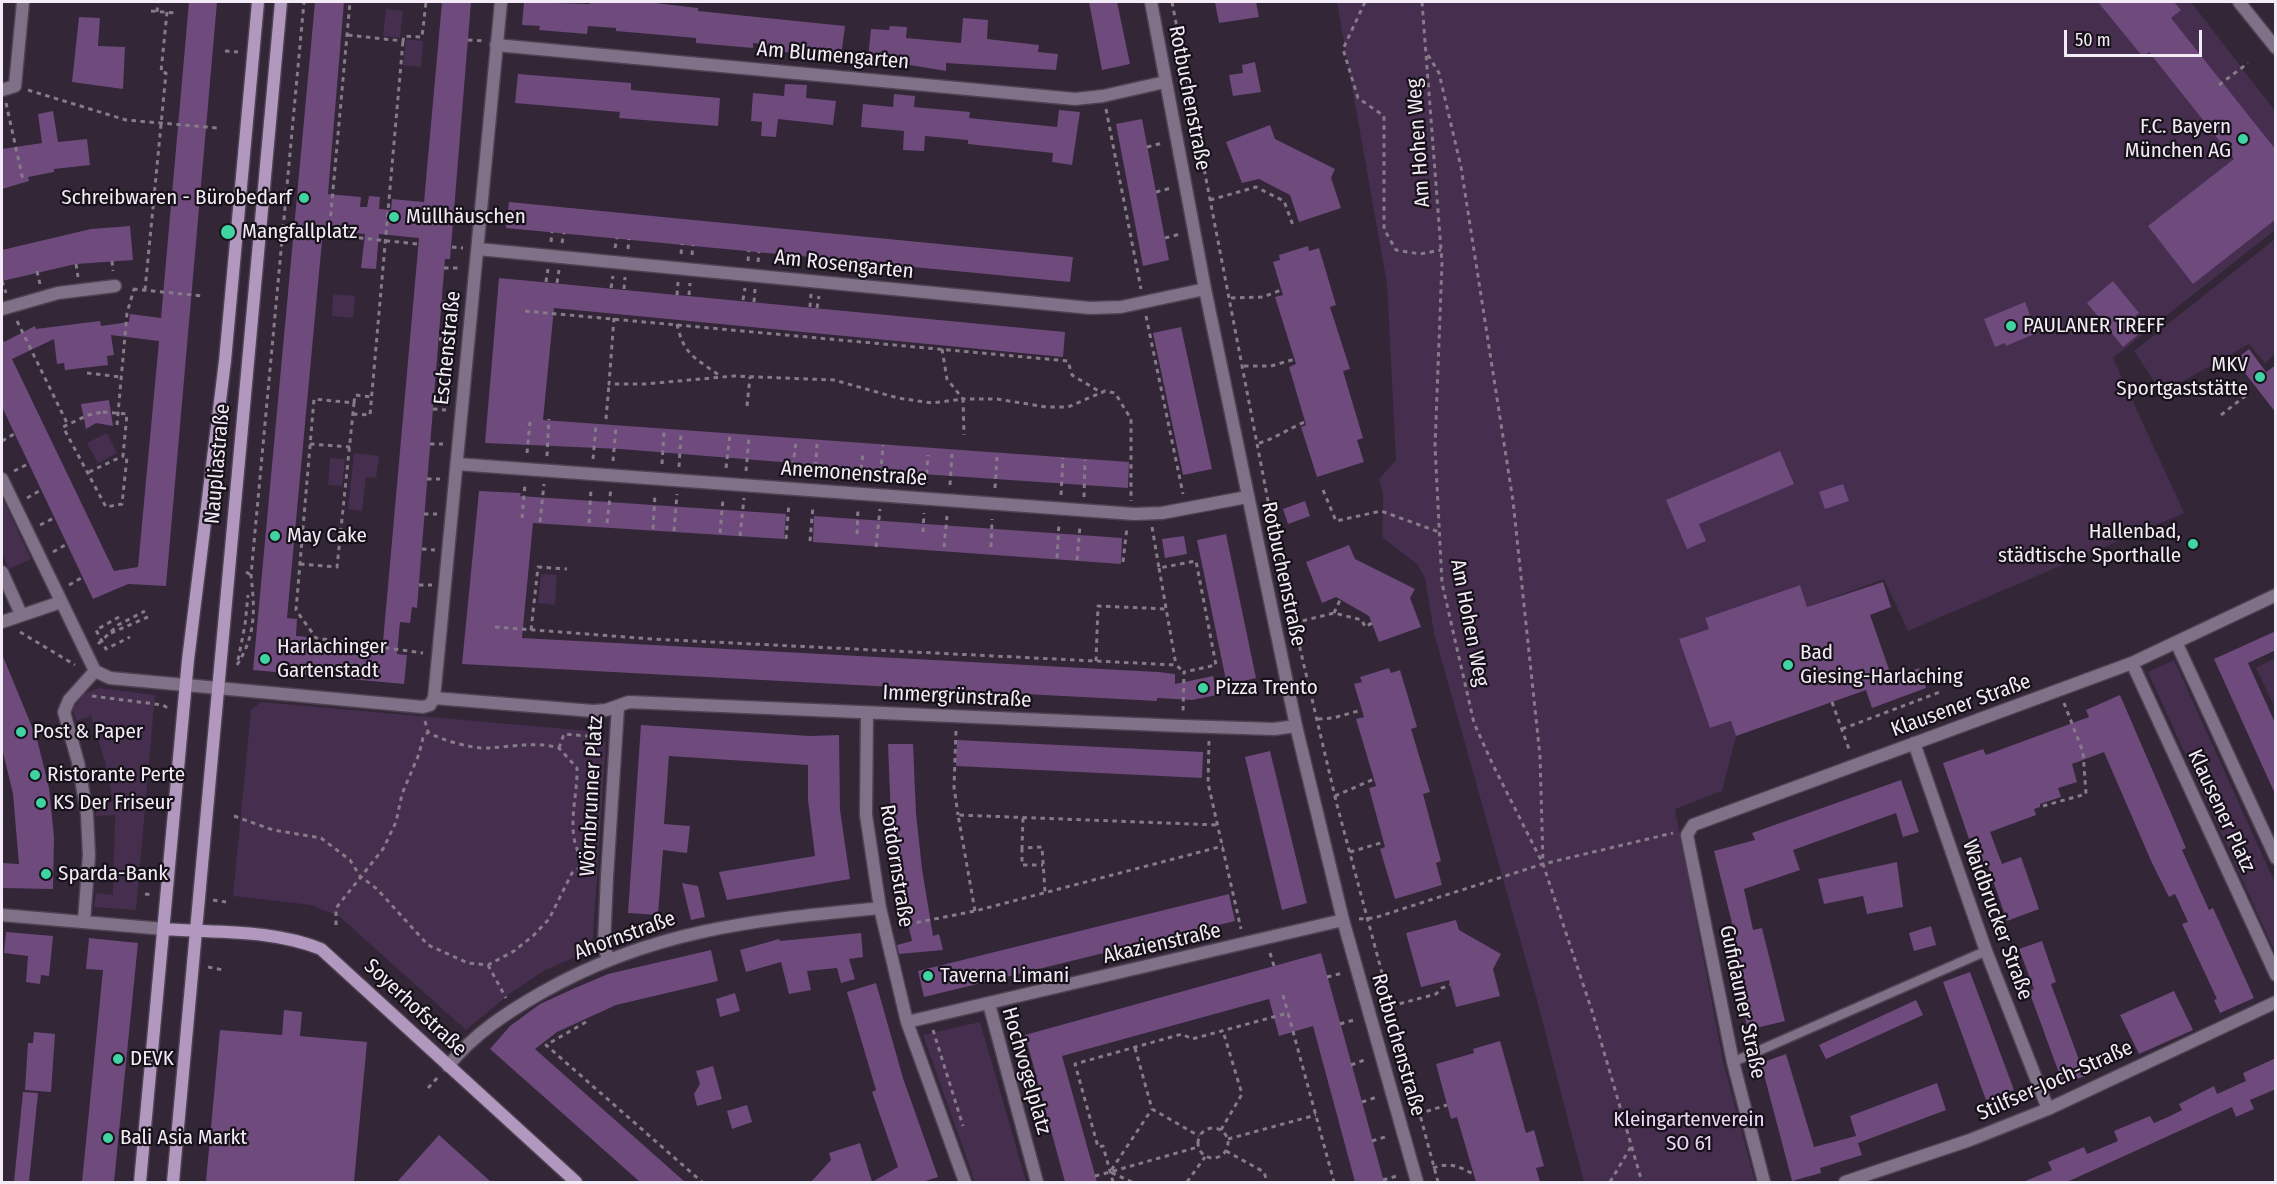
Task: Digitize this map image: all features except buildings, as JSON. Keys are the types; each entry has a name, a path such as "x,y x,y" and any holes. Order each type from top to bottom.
{"street":[{"path":"7,89 23,2"},
{"name":"Naupliastraße","path":"140,1182 186,685 225,361 258,2"},
{"name":"Naupliastraße","path":"173,1182 216,688 281,2"},
{"name":"Eschenstraße","path":"434,698 501,2"},
{"name":"Rotbuchenstraße","path":"1151,2 1205,289 1296,726 1343,920 1417,1182"},
{"path":"2239,2 2276,48"},
{"name":"Am Blumengarten","path":"496,45 1076,99 1103,96 1166,82"},
{"name":"Am Rosengarten","path":"478,249 1090,308 1120,307 1205,289"},
{"path":"2,309 58,293 115,286"},
{"name":"Anemonenstraße","path":"457,464 1150,514 1247,497"},
{"path":"2,479 95,670 110,678 423,707 430,705 434,698"},
{"path":"2,573 11,618 61,602"},
{"name":"Klausener Straße","path":"1688,832 1855,765 2132,663 2276,596"},
{"name":"Klausener Platz","path":"2176,642 2276,858"},
{"name":"Klausener Platz","path":"2132,663 2276,975"},
{"path":"84,921 89,855 87,814 78,762 64,712 69,700 95,670"},
{"name":"Wörnbrunner Platz","path":"434,698 593,711 618,707 604,945 608,960"},
{"name":"Immergrünstraße","path":"618,707 629,702 1209,727 1274,729 1296,726"},
{"name":"Rotdornstraße","path":"867,713 866,815 880,908 907,1023"},
{"name":"Waidbrucker Straße","path":"1914,743 1986,951 2048,1108"},
{"name":"Gufidauner Straße","path":"1688,832 1733,1062 1764,1182"},
{"name":"Ahornstraße","path":"448,1066 468,1042 512,1010 560,982 652,943 708,929 774,918 880,908"},
{"path":"2,915 196,931"},
{"name":"Akazienstraße","path":"989,1004 1343,920"},
{"name":"Soyerhofstraße","path":"196,931 290,939 321,949 576,1182"},
{"name":"Stilfser-Joch-Straße","path":"1845,1182 1970,1140 2048,1108 2276,1002"},
{"name":"Hochvogelplatz","path":"907,1023 989,1004 1037,1182"},
{"path":"907,1023 965,1182"}],"lane":[{"path":"1733,1062 1986,951"}],"path":[{"path":"157,12 158,2"},
{"path":"248,595 237,665 249,645 254,601 251,575 304,2"},
{"path":"329,234 350,2"},
{"path":"353,414 370,415 403,41 404,36 422,37 426,2"},
{"path":"1172,2 1294,623 1335,796 1438,1182"},
{"path":"1365,2 1343,49 1358,98 1384,116 1384,229 1396,250 1420,254 1441,250"},
{"name":"Am Hohen Weg","path":"1422,2 1428,55 1441,250 1435,446 1442,583 1474,723 1543,864 1642,1182"},
{"path":"151,11 175,13"},
{"path":"145,290 166,73 161,72 167,12"},
{"path":"347,35 403,41"},
{"path":"225,51 241,53 240,57"},
{"path":"1428,55 1439,74 1461,167 1513,501 1540,756 1544,829 1543,864"},
{"path":"2218,85 2248,63"},
{"path":"23,180 7,89 126,120 218,128"},
{"path":"1210,200 1256,187 1284,201 1294,228"},
{"path":"282,230 294,231"},
{"path":"323,234 417,244"},
{"path":"444,268 461,268"},
{"path":"115,286 203,296"},
{"path":"117,425 127,313 134,289"},
{"path":"1231,298 1263,297 1281,290"},
{"path":"442,302 458,303"},
{"path":"525,311 1068,361 1072,375 1102,393"},
{"path":"606,419 614,318"},
{"path":"677,324 681,342 689,354 721,377"},
{"path":"21,331 68,425"},
{"path":"439,339 454,339"},
{"path":"942,349 946,379 963,399 964,435"},
{"path":"1244,366 1271,366 1294,359"},
{"path":"436,372 451,373"},
{"path":"87,373 122,377"},
{"path":"609,384 645,384 721,377 834,380 898,398 932,403 963,399 997,399 1046,407 1068,407 1102,393 1115,393 1131,419 1129,513 1123,562"},
{"path":"747,406 750,377"},
{"path":"2221,416 2249,393"},
{"path":"300,564 337,567 355,395 372,397"},
{"path":"354,403 314,399 296,610 316,638 437,655"},
{"path":"433,409 448,410"},
{"path":"95,413 127,414 123,456 86,474 63,427 95,413"},
{"path":"522,518 530,422"},
{"path":"1258,444 1271,440 1305,422"},
{"path":"589,523 596,425"},
{"path":"653,529 664,432"},
{"path":"2,441 14,434"},
{"path":"310,444 350,447"},
{"path":"430,444 445,444"},
{"path":"810,541 817,444"},
{"path":"876,547 883,445"},
{"path":"857,534 863,453"},
{"path":"944,547 952,454"},
{"path":"924,498 928,455"},
{"path":"89,472 106,507 122,504 127,457 123,456"},
{"path":"991,547 997,457"},
{"path":"1077,560 1085,460"},
{"path":"427,479 441,479"},
{"path":"1323,490 1336,521 1381,511 1439,532"},
{"path":"424,514 438,513"},
{"path":"1150,514 1176,665"},
{"path":"250,526 256,529"},
{"path":"422,549 435,550"},
{"path":"1159,568 1196,561 1216,665 1184,672"},
{"path":"531,630 538,567 567,569"},
{"path":"246,572 251,575"},
{"path":"418,585 432,585"},
{"path":"1334,613 1340,600"},
{"path":"1096,661 1098,606 1167,609"},
{"path":"102,641 118,625 145,611"},
{"path":"1294,623 1334,613 1362,620 1365,627 1372,623"},
{"path":"119,617 96,630 106,649 130,637"},
{"path":"109,634 121,631 148,617"},
{"path":"11,618 15,629 74,666 80,662"},
{"path":"240,625 242,636"},
{"path":"495,627 652,639 1176,665 1184,672"},
{"path":"1182,726 1184,672"},
{"path":"2043,806 2086,794 2083,752 2060,691"},
{"path":"1842,729 1940,692"},
{"path":"92,696 164,705 170,710"},
{"path":"1832,702 1855,765"},
{"path":"423,707 428,732 440,739 484,749 530,745 559,748 577,768 578,790 573,832 577,851 585,864 607,877"},
{"path":"1318,719 1333,718 1362,710"},
{"path":"559,748 564,734 588,736 592,733 593,711"},
{"path":"957,717 954,788 975,911"},
{"path":"1209,727 1208,783 1244,945"},
{"path":"336,925 336,908 383,849 392,831 402,794 420,754 423,738 428,732"},
{"path":"1335,796 1374,779"},
{"path":"958,815 1218,825"},
{"path":"234,816 273,830 321,838 350,860 360,876 376,889 428,945 468,963 488,965 514,951 534,935 549,919 572,873 585,864"},
{"path":"1023,818 1022,866 1043,865"},
{"path":"1343,920 1367,918 1543,864 1670,833 1688,832"},
{"path":"1350,852 1384,842"},
{"path":"885,929 975,911 1223,846"},
{"path":"1022,848 1042,847 1046,892"},
{"path":"488,965 512,1010"},
{"path":"1390,1006 1436,994 1442,988 1450,985"},
{"path":"1283,995 1334,1182"},
{"path":"1113,1182 1103,1146 1098,1147 1075,1064 1182,1034 1192,1039 1288,1013"},
{"path":"929,1018 963,1128"},
{"path":"586,1022 546,1045 702,1182"},
{"path":"1221,1130 1242,1094 1223,1031"},
{"path":"1135,1047 1152,1109 1200,1136"},
{"path":"1418,1114 1447,1105"},
{"path":"1110,1172 1152,1109"},
{"path":"1228,1139 1316,1115"},
{"path":"1209,1128 1221,1130 1228,1139 1226,1151 1217,1158 1205,1157 1198,1147 1200,1136 1209,1128"},
{"path":"1610,1182 1632,1145"},
{"path":"1095,1176 1198,1147"},
{"path":"1226,1151 1264,1172 1267,1182"},
{"path":"1187,1182 1205,1157"},
{"path":"1433,1168 1446,1163 1454,1164 1473,1174"},
{"path":"1110,1172 1132,1182"}],"green space":[{"name":"Kleingartenverein SO 61","path":"1337,2 2191,2 2275,111 2275,230 2113,358 2184,513 1908,631 1884,579 1807,607 1799,585 1705,618 1709,629 1679,639 1710,728 1731,721 1736,736 1722,791 1675,809 1723,1061 1755,1182 1584,1182 1537,1000 1434,633 1425,578 1417,564 1383,538 1383,501 1379,479 1396,460 1387,284"},
{"path":"386,9 403,11 400,38 383,36"},
{"path":"406,39 423,41 421,67 403,65"},
{"path":"2275,239 2275,354 2265,363 2249,344 2162,393 2134,351"},
{"path":"333,294 355,296 353,318 332,316"},
{"path":"107,433 117,453 98,463 87,443"},
{"path":"354,453 379,456 376,478 366,477 362,511 348,509"},
{"path":"330,458 345,459 342,486 328,485"},
{"path":"2,497 31,559 9,569 2,553"},
{"path":"541,574 557,575 555,605 538,603"},
{"path":"2275,658 2275,708 2256,668"},
{"path":"2174,660 2275,883 2275,952 2148,672"},
{"path":"99,688 155,695 136,910 94,907 96,893 113,895 115,815 96,816 96,808 113,801 105,762 91,716 76,721 73,709 84,694"},
{"path":"261,702 600,732 606,743 592,950 545,970 512,992 466,1030 340,917 311,905 233,896 251,710"},
{"path":"980,1022 1026,1181 975,1182 923,1035"}],"place":[{"name":"F.C. Bayern München AG","path":"2243,139"},
{"name":"Schreibwaren - Bürobedarf","path":"304,198"},
{"name":"Müllhäuschen","path":"394,217"},
{"name":"Mangfallplatz","path":"228,232"},
{"name":"PAULANER TREFF","path":"2011,326"},
{"name":"MKV Sportgaststätte","path":"2260,377"},
{"name":"May Cake","path":"275,536"},
{"name":"Hallenbad, städtische Sporthalle","path":"2193,544"},
{"name":"Harlachinger Gartenstadt","path":"265,659"},
{"name":"Bad Giesing-Harlaching","path":"1788,665"},
{"name":"Pizza Trento","path":"1203,688"},
{"name":"Post & Paper","path":"21,732"},
{"name":"Ristorante Perte","path":"35,775"},
{"name":"KS Der Friseur","path":"41,803"},
{"name":"Sparda-Bank","path":"46,874"},
{"name":"Taverna Limani","path":"928,976"},
{"name":"DEVK","path":"118,1059"},
{"name":"Bali Asia Markt","path":"108,1138"}]}
